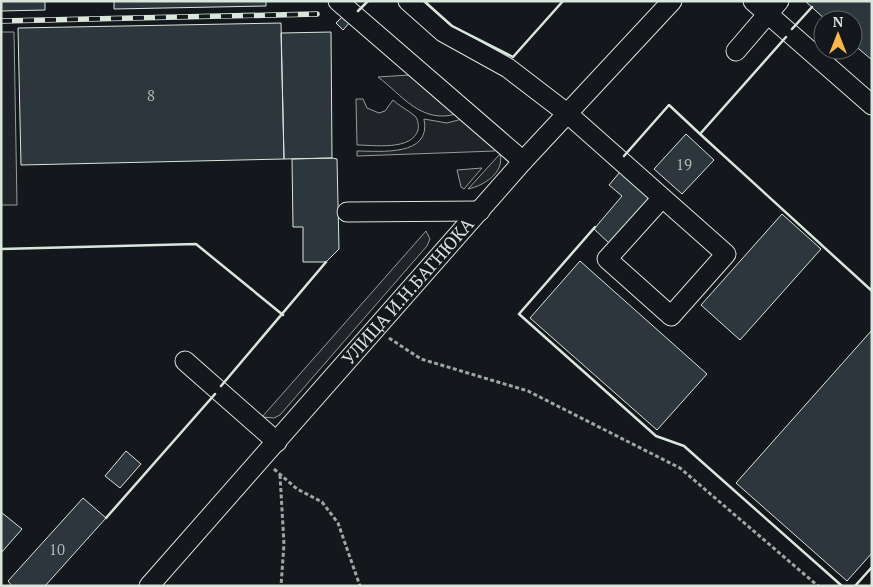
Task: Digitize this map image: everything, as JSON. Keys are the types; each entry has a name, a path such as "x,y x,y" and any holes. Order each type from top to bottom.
{"street":[{"path":"338,1 523,161"},
{"path":"408,1 443,32 508,68 568,114 726,254 671,316 608,259 662,198"},
{"name":"УЛИЦА И.Н.БАГНЮКА","path":"149,586 523,161 672,1"},
{"path":"753,1 774,8 872,105"},
{"path":"736,51 774,8"},
{"path":"347,212 480,211"},
{"path":"185,361 277,442"}],"path":[{"path":"378,327 393,342 421,359 528,391 680,468 818,586"},
{"path":"263,458 297,489 322,502 338,523 360,586"},
{"path":"280,475 284,544 281,586"}],"shaded area":[{"path":"1,32 14,32 17,205 1,205"},
{"path":"409,75 456,114 432,115 422,111 413,106 378,77"},
{"path":"356,99 363,99 367,108 379,113 385,111 393,100 416,117 418,130 414,137 400,144 382,146 357,145"},
{"path":"424,119 447,123 462,119 496,150 357,156 357,151 390,151 412,146 420,140 424,131"},
{"path":"500,154 501,161 499,167 492,178 468,189"},
{"path":"482,168 464,189 461,187 457,170"},
{"path":"426,231 430,239 427,246 280,415 274,418 262,417"}],"building":[{"path":"1,1 45,1 45,10 1,11"},
{"path":"114,1 266,1 266,6 114,9"},
{"path":"805,1 872,1 872,60 863,52 863,10 815,10"},
{"path":"344,15 351,21 343,30 336,23"},
{"path":"281,23 284,159 21,165 18,28"},
{"path":"331,32 332,158 284,159 281,33"},
{"path":"686,134 714,160 682,194 654,169"},
{"path":"292,159 337,159 339,249 326,262 303,262 303,227 293,227"},
{"path":"620,172 650,198 610,244 594,229 622,196 609,185"},
{"path":"782,214 821,249 740,340 701,305"},
{"path":"580,261 707,374 657,430 530,318"},
{"path":"872,330 872,553 847,581 736,483"},
{"path":"126,451 141,464 120,488 105,476"},
{"path":"83,498 106,518 45,586 12,586 8,581"},
{"path":"1,512 22,529 1,553"}],"railway":[{"path":"1,21 317,14"}],"wall":[{"path":"358,11 368,1"},
{"path":"424,1 452,26 513,57 563,1"},
{"path":"792,29 812,7"},
{"path":"786,37 700,134 872,291"},
{"path":"624,156 669,105 700,134"},
{"path":"595,227 519,314 656,436 684,446 842,586"},
{"path":"1,249 196,244 283,315"},
{"path":"221,386 326,262"},
{"path":"106,518 215,394"},
{"path":"855,586 872,567"}]}
